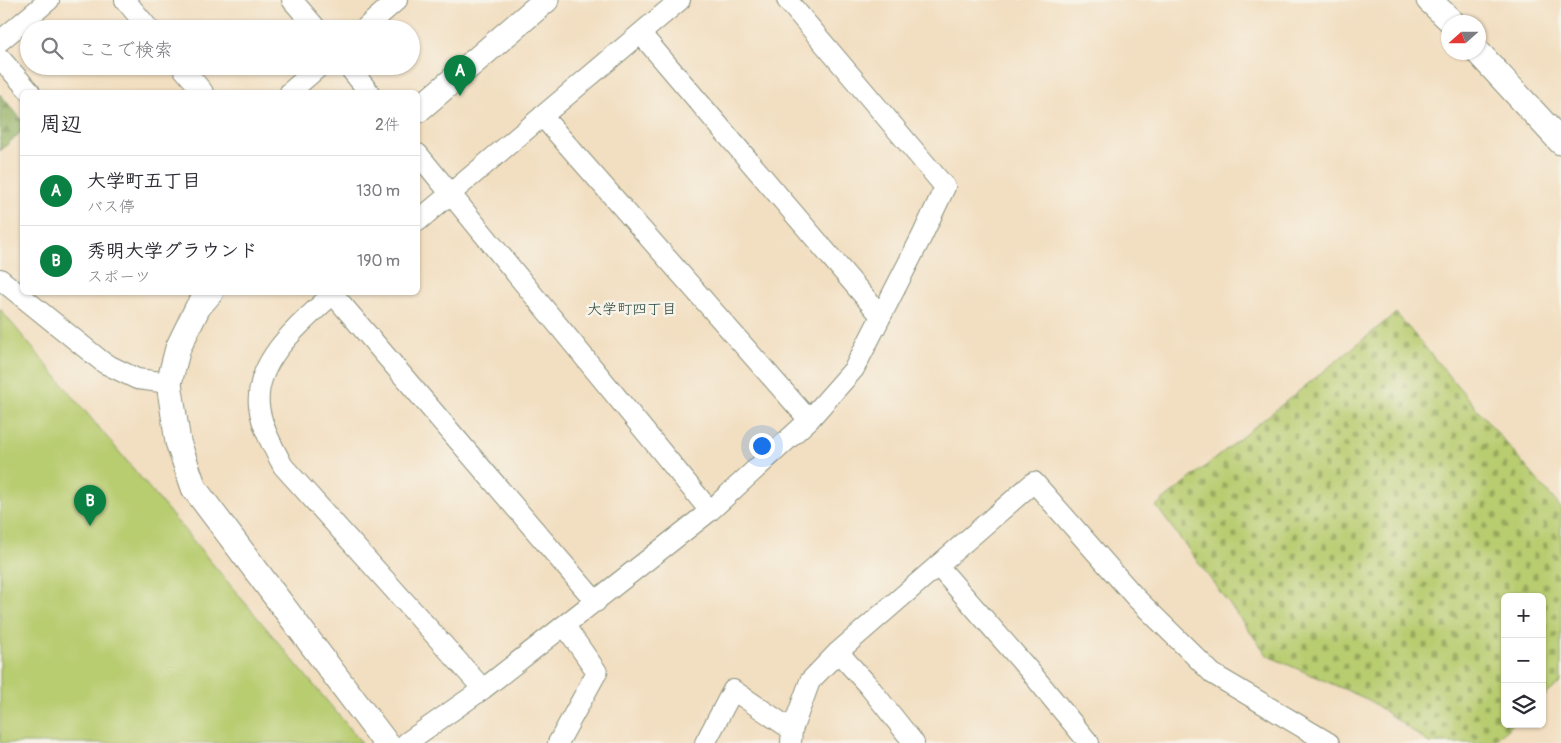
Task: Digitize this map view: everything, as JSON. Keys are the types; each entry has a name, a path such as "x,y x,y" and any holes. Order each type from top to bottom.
{"street":[{"path":"25,20 49,0"},
{"path":"125,0 142,20"},
{"path":"292,0 309,20"},
{"path":"374,20 397,0"},
{"path":"420,108 546,0"},
{"path":"420,219 680,0"},
{"path":"406,743 483,689 710,511 809,420 854,369 922,236 945,186 787,0"},
{"path":"1428,0 1444,15"},
{"path":"0,41 20,24"},
{"path":"640,34 881,316"},
{"path":"0,58 28,90"},
{"path":"1485,60 1561,142"},
{"path":"189,75 201,90"},
{"path":"292,90 310,75"},
{"path":"355,75 367,90"},
{"path":"542,116 809,420"},
{"path":"420,157 710,511"},
{"path":"0,279 104,363 137,379 169,384"},
{"path":"208,295 198,307 178,348 169,384 178,442 194,488 386,743"},
{"path":"332,295 278,347 262,376 259,405 267,434 283,466 483,689"},
{"path":"336,295 596,602"},
{"path":"705,743 733,690 792,737 810,680 838,652 1034,482 1136,598 1213,674 1303,736 1329,743"},
{"path":"938,566 1089,743"},
{"path":"558,743 596,672 565,626"},
{"path":"838,652 867,684 914,743"}],"green space":[{"path":"0,94 20,118 20,133 0,151"},
{"path":"0,309 362,743 0,743"},
{"path":"1396,313 1561,508 1561,682 1546,695 1546,593 1501,593 1501,728 1509,728 1492,743 1429,743 1369,700 1268,656 1156,506"}],"place":[{"name":"大学町五丁目","path":"460,96"},
{"name":"秀明大学グラウンド","path":"90,526"}],"district":[{"name":"大学町四丁目","path":"632,309"}]}
